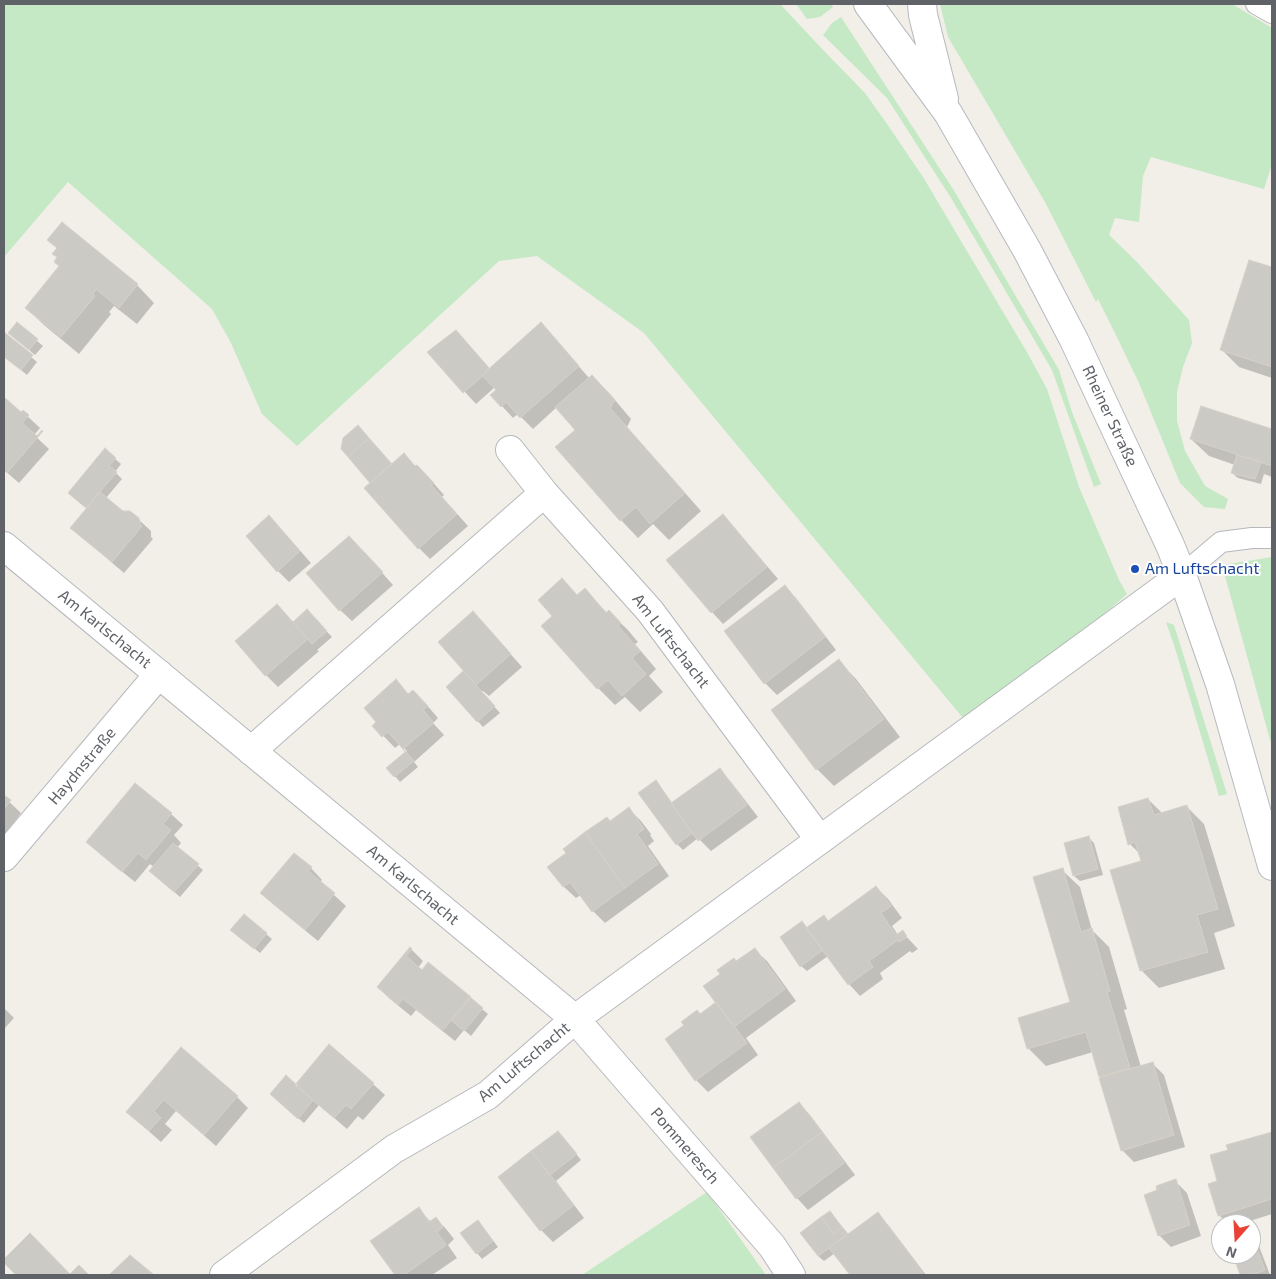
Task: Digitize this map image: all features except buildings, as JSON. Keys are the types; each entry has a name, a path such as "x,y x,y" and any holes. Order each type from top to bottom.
{"street":[{"name":"Rheiner Straße","path":"868,4 948,112 1026,250 1074,340 1170,545 1182,575 1220,684 1272,866"},
{"path":"922,4 923,15 948,112"},
{"name":"Am Luftschacht","path":"510,450 544,492 650,611 820,840"},
{"path":"251,751 544,492"},
{"name":"Am Karlschacht","path":"4,546 575,1019"},
{"name":"Am Luftschacht","path":"224,1275 394,1149 488,1095 575,1019 1182,575"},
{"name":"Haydnstraße","path":"4,857 160,674"},
{"name":"Pommeresch","path":"575,1019 772,1246 791,1275"}],"lane":[{"path":"1256,4 1272,13"},
{"path":"1182,575 1221,542 1252,538 1272,538"}],"green space":[{"path":"4,4 780,4 865,93 887,124 923,177 1028,354 1047,389 1079,487 1119,580 1127,594 1086,630 963,718 644,333 537,256 499,261 297,446 262,414 231,343 212,309 68,182 4,257"},
{"path":"796,4 831,4 833,7 820,17 807,19"},
{"path":"940,4 1232,4 1272,28 1272,164 1264,189 1151,157 1143,176 1139,222 1115,218 1109,235 1136,261 1189,320 1192,343 1177,391 1177,421 1185,451 1205,486 1228,499 1225,509 1204,507 1180,483 1139,383 1098,299 1096,302 1045,202 948,37"},
{"path":"841,17 953,189 1059,370 1072,412 1101,484 1094,487 1052,370 951,198 887,98 823,35 832,23"},
{"path":"1272,557 1272,747 1222,565"},
{"path":"1166,622 1174,625 1227,794 1219,796"},
{"path":"707,1192 766,1275 582,1275"}],"place":[{"name":"Am Luftschacht","path":"1135,569"}]}
